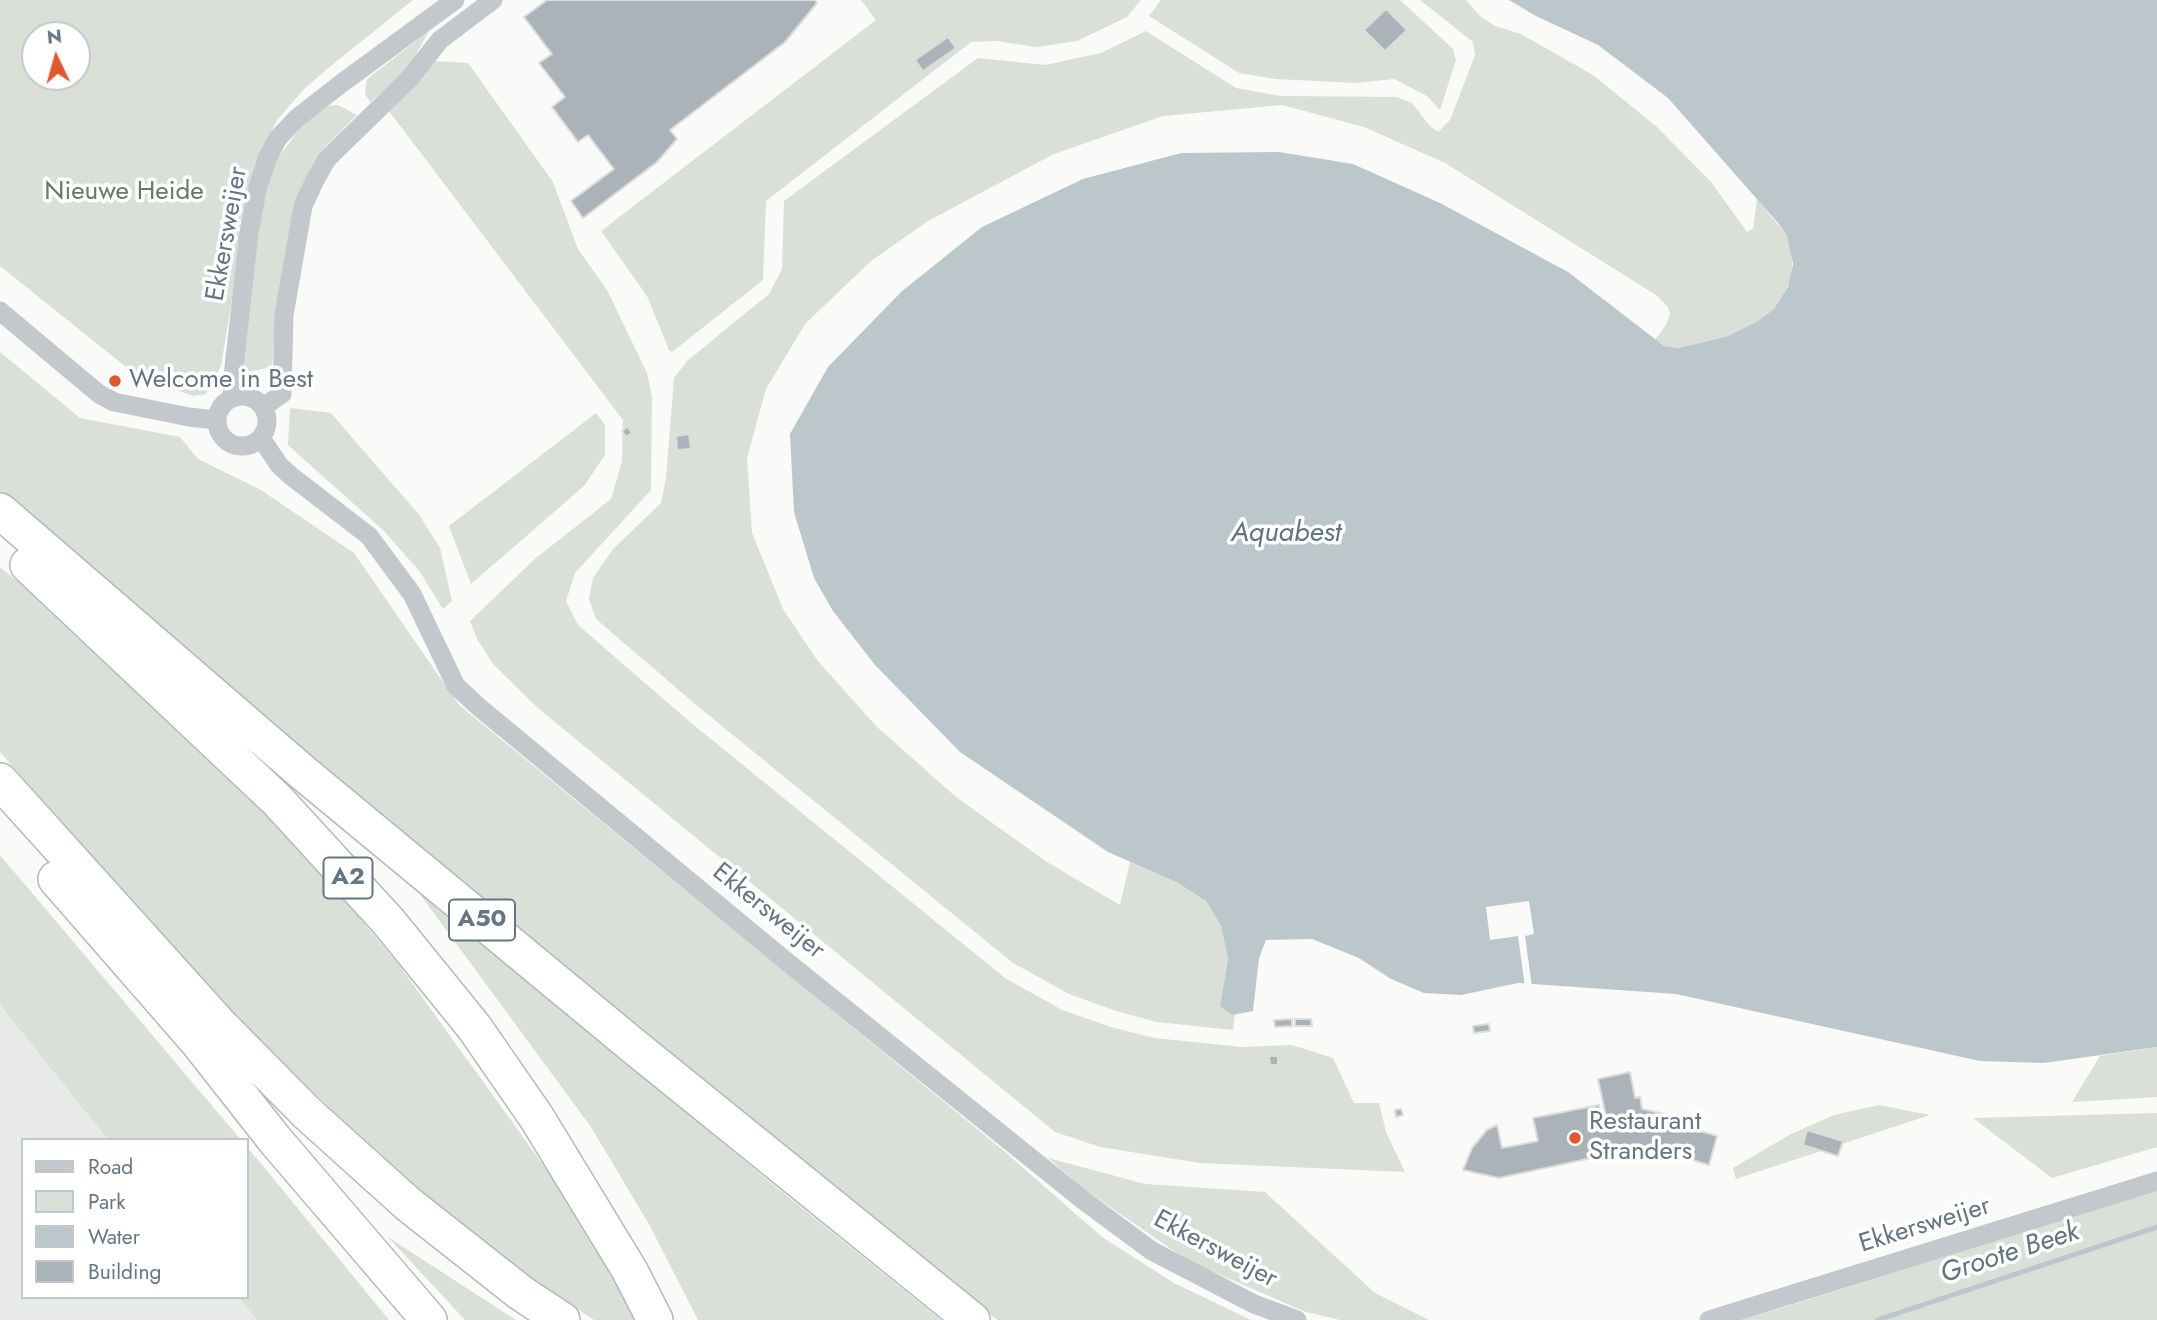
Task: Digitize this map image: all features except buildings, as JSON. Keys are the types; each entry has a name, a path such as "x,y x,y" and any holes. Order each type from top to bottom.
{"highway":[{"name":"A50","path":"0,511 301,771 631,1044 972,1320"},
{"name":"A2","path":"0,539 276,800 388,921 474,1027 537,1118 630,1271 655,1320"},
{"path":"0,781 49,871 198,1042 275,1140 429,1320"},
{"path":"0,781 218,1023 307,1113 408,1204 520,1293 562,1320"}],"street":[{"name":"Ekkersweijer","path":"233,398 232,385 249,233 258,187 267,159 278,138 297,118 455,0"},
{"path":"263,407 282,394 284,315 303,206 315,180 327,159 410,79 440,40 493,0"},
{"path":"0,311 99,394 114,402 217,420"},
{"path":"248,396 263,407 268,422 267,429 256,443 245,446 232,444 220,434 217,420 220,409 233,398 248,396"},
{"name":"Ekkersweijer","path":"261,438 279,465 369,536 412,594 456,686 494,719 797,970 1083,1200 1152,1251 1254,1304 1297,1320"},
{"name":"Ekkersweijer","path":"1709,1320 2157,1181"}],"shaded area":[{"path":"0,1005 106,1138 21,1138 21,1299 240,1299 257,1320 0,1320"}],"green space":[{"name":"Nieuwe Heide","path":"0,0 413,0 305,88 277,120 254,167 221,366 206,394 194,396 179,391 126,367 0,266"},
{"path":"861,0 1141,0 1127,17 1077,41 1037,47 996,41 971,42 766,201 763,280 672,352 647,296 601,231 876,20"},
{"path":"1161,0 1400,0 1453,49 1456,60 1440,110 1427,96 1394,79 1356,83 1276,79 1239,73 1149,16"},
{"path":"1420,0 1466,0 1481,17 1495,26 1521,34 1593,75 1657,127 1711,182 1747,232 1753,229 1757,199 1787,236 1792,251 1792,277 1774,309 1758,321 1728,336 1679,348 1664,346 1655,340 1670,314 1668,307 1656,295 1445,163 1364,127 1282,105 1163,116 1054,154 928,221 871,261 805,324 766,389 747,458 752,533 783,609 817,660 876,726 956,797 1047,862 1120,905 1130,862 1178,883 1206,901 1221,926 1228,959 1220,1006 1235,1015 1233,1030 1157,1022 1116,1011 1069,994 1013,963 701,709 596,619 589,599 593,578 613,549 661,503 666,478 674,378 687,361 769,294 782,269 784,201 978,58 1045,65 1101,53 1146,31 1236,88 1281,96 1396,97 1412,103 1438,132 1450,120 1475,55 1473,42"},
{"path":"429,31 406,72 370,102 365,94 367,79"},
{"path":"434,61 468,63 553,182 578,249 607,290 647,373 652,397 651,490 575,573 566,601 578,625 690,722 1005,978 1062,1010 1154,1038 1242,1047 1292,1045 1333,1058 1354,1103 1379,1103 1386,1132 1405,1172 1200,1163 1100,1147 1055,1132 539,709 493,664 477,639 470,621 536,558 611,499 622,461 623,420 389,111"},
{"path":"338,105 357,115 322,150 309,172 295,206 276,313 272,367 239,374 258,233 273,165 303,124 324,106"},
{"path":"0,352 80,418 180,437 198,459 261,490 354,553 459,705 1004,1151 1102,1237 1174,1283 1251,1320 998,1320 964,1298 0,500"},
{"path":"290,408 331,413 420,516 440,548 452,601 443,609 420,572 384,531 288,445"},
{"path":"596,413 605,425 605,455 584,486 471,584 449,526"},
{"path":"0,567 104,652 269,809 399,965 577,1212 618,1285 634,1320 594,1320 533,1280 401,1176 230,1013 0,752"},
{"path":"0,855 239,1138 106,1138 0,1005"},
{"path":"416,889 941,1320 698,1320 650,1226 591,1127"},
{"path":"2157,1047 2157,1097 2072,1102 2100,1056"},
{"path":"1879,1105 1930,1115 1736,1179 1733,1168 1791,1134 1834,1115"},
{"path":"2157,1113 2157,1147 2052,1178 1973,1118"},
{"path":"248,1148 389,1320 257,1320 240,1299 248,1299"},
{"path":"1048,1158 1145,1184 1265,1192 1375,1293 1429,1320 1340,1320 1306,1312 1190,1262 1084,1189"},
{"path":"2157,1189 2157,1320 1741,1320 1779,1309"},
{"path":"388,1237 508,1315 516,1320 465,1320"}],"water":[{"name":"Aquabest","path":"1509,0 2157,0 2157,1047 2044,1063 1980,1061 1676,994 1518,983 1461,995 1424,993 1391,979 1359,958 1312,939 1266,940 1259,958 1253,1011 1232,1015 1220,1006 1228,959 1221,926 1206,901 1178,883 1108,852 960,752 875,665 833,611 814,578 794,512 790,434 828,367 901,292 982,227 1083,179 1181,153 1279,152 1353,164 1440,203 1568,272 1664,346 1679,348 1728,336 1758,321 1774,309 1788,287 1793,264 1787,236 1778,223 1668,98 1598,45"}],"pier":[{"path":"1529,901 1534,934 1525,936 1532,987 1525,987 1518,936 1490,940 1486,907"}],"waterway":[{"name":"Groote Beek","path":"1877,1320 2157,1227"}],"place":[{"name":"Welcome in Best","path":"115,381"},
{"name":"Restaurant Stranders","path":"1575,1138"}]}
